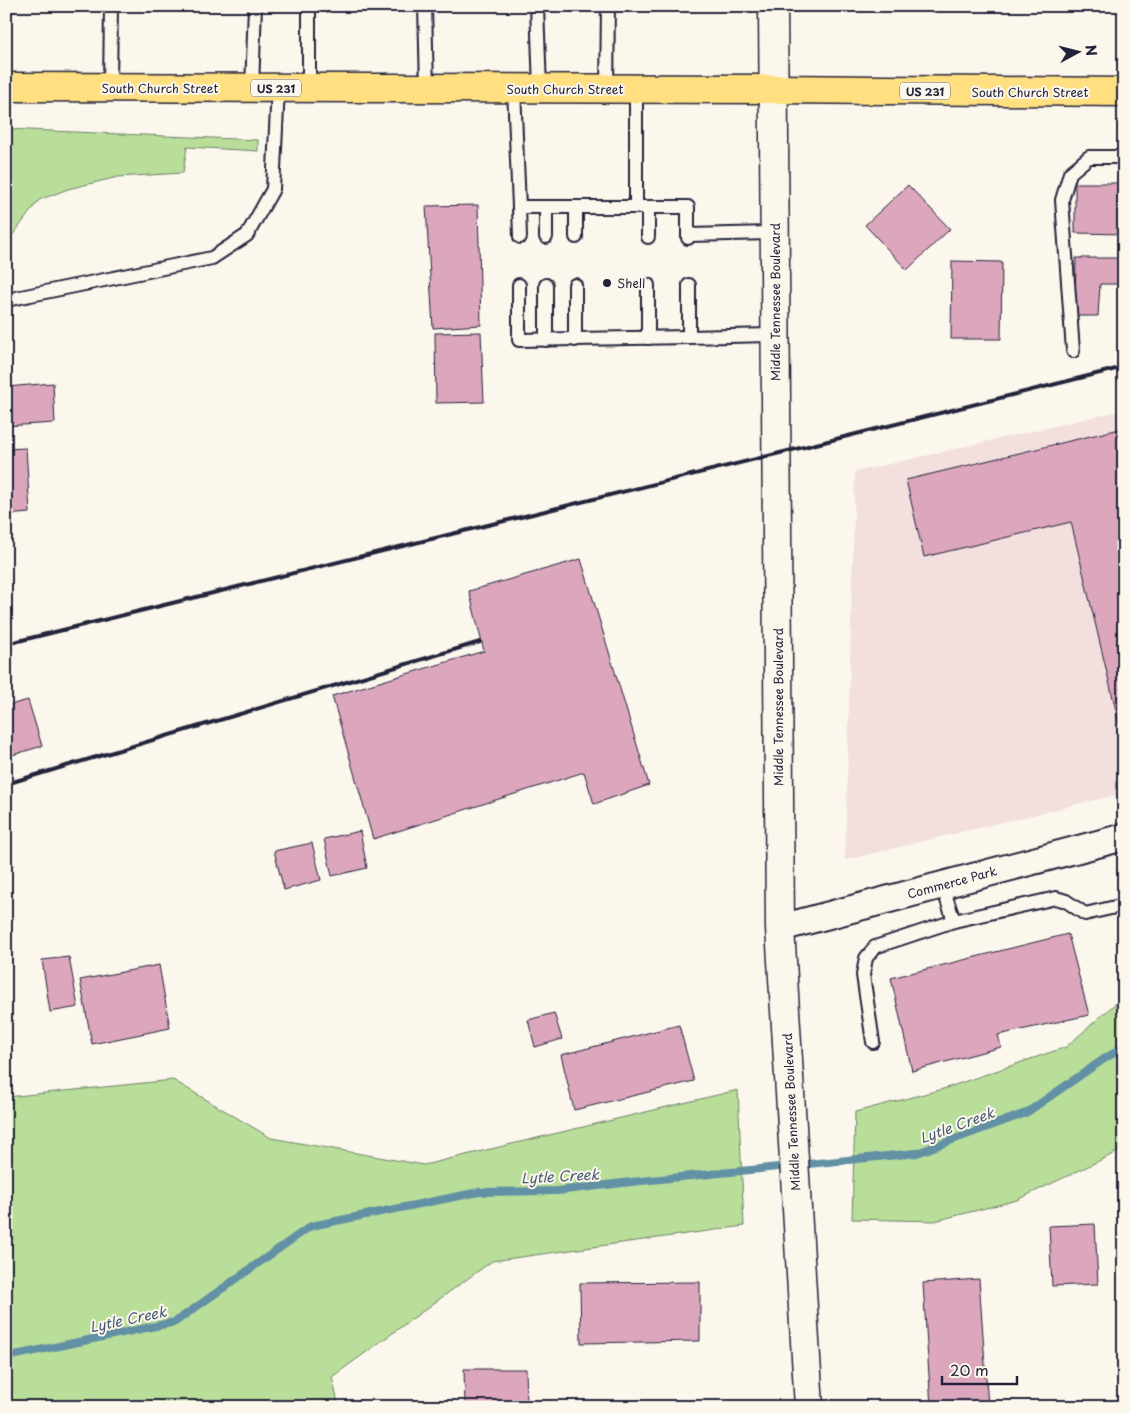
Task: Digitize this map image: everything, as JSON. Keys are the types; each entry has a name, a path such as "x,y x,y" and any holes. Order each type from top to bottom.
{"main road":[{"name":"Middle Tennessee Boulevard","path":"774,6 780,928 809,1407"},
{"name":"South Church Street","path":"6,88 774,89 1124,92"}],"street":[{"name":"Commerce Park","path":"780,928 1124,838"}],"lane":[{"path":"110,88 111,6"},
{"path":"6,300 212,258 247,235 273,189 265,88 255,6"},
{"path":"309,6 309,88"},
{"path":"425,6 428,88"},
{"path":"520,238 519,207 527,89 537,6"},
{"path":"607,89 608,6"},
{"path":"636,89 642,207 648,238"},
{"path":"1073,351 1062,200 1070,173 1089,157 1124,158"},
{"path":"519,207 688,208 689,236 775,233"},
{"path":"546,207 546,237"},
{"path":"576,207 576,237"},
{"path":"519,285 519,340 776,335"},
{"path":"546,285 546,340"},
{"path":"575,285 575,340"},
{"path":"648,285 648,338"},
{"path":"689,285 689,337"},
{"path":"942,885 954,921"},
{"path":"873,1042 862,975 866,958 875,947 954,921 1056,898 1066,901 1085,914 1124,905"}],"shaded area":[{"path":"1124,410 1124,793 845,860 855,472"}],"green space":[{"path":"6,129 258,140 258,151 187,147 183,173 118,177 68,189 39,200 6,244"},
{"path":"1124,996 1124,1149 1017,1200 935,1221 852,1219 855,1112 943,1089 1066,1047"},
{"path":"173,1080 271,1138 424,1165 738,1090 744,1226 492,1261 332,1377 339,1407 6,1407 6,1097"}],"building":[{"path":"1075,183 1124,183 1124,234 1075,233"},
{"path":"908,185 950,229 907,270 865,225"},
{"path":"478,205 481,325 433,328 426,206"},
{"path":"1076,258 1124,258 1124,284 1100,284 1098,316 1075,316"},
{"path":"952,261 1002,262 1001,339 951,339"},
{"path":"481,332 484,402 436,403 435,333"},
{"path":"53,383 55,423 6,426 6,387"},
{"path":"1124,428 1124,744 1071,522 924,557 906,480"},
{"path":"26,448 30,513 6,515 6,449"},
{"path":"581,559 649,785 594,804 584,772 373,839 332,696 484,651 469,591"},
{"path":"28,700 42,746 6,757 6,706"},
{"path":"360,831 367,868 332,876 324,839"},
{"path":"312,843 321,880 284,890 274,851"},
{"path":"1068,934 1089,1015 998,1035 1001,1047 912,1071 891,978"},
{"path":"69,957 78,1007 50,1012 42,960"},
{"path":"159,965 170,1028 92,1044 80,980"},
{"path":"554,1013 562,1039 535,1047 528,1020"},
{"path":"679,1025 694,1081 574,1110 561,1055"},
{"path":"1095,1224 1098,1284 1052,1286 1049,1226"},
{"path":"979,1279 988,1407 931,1407 923,1283"},
{"path":"700,1282 700,1341 581,1343 580,1283"},
{"path":"464,1369 526,1369 527,1407 465,1407"}],"waterway":[{"name":"Lytle Creek","path":"6,1357 175,1322 311,1226 479,1192 557,1191 917,1153 1026,1113 1124,1047"}],"railway":[{"path":"6,644 1124,367"},
{"path":"6,784 480,642"}],"place":[{"name":"Shell","path":"607,283"}]}
